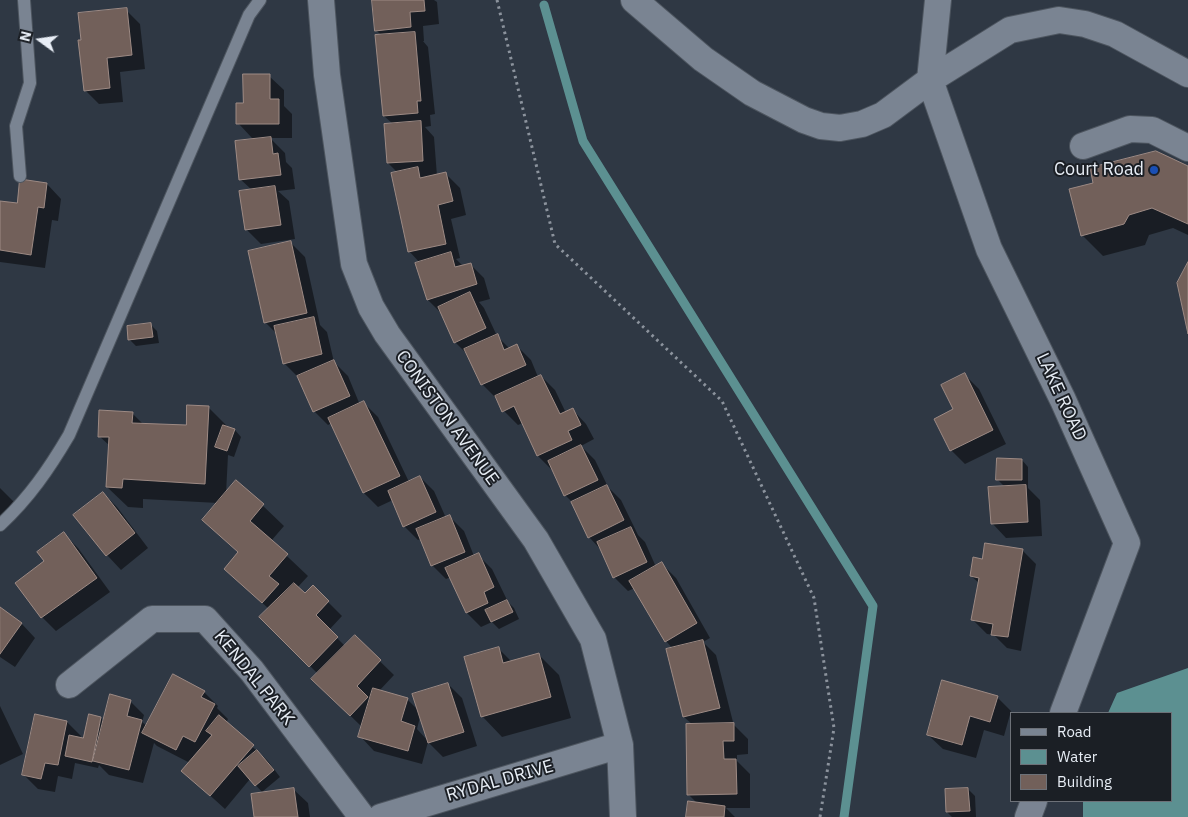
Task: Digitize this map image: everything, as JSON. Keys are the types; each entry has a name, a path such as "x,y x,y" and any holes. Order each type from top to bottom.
{"street":[{"name":"CONISTON AVENUE","path":"321,0 327,75 354,264 371,307 387,334 536,540 593,639 620,745 624,817"},
{"path":"634,0 704,59 752,93 804,120 821,126 840,128 862,124 883,115 930,80 1010,30 1059,20 1085,24 1115,34 1188,74"},
{"path":"930,80 938,0"},
{"name":"LAKE ROAD","path":"930,80 989,248 1063,400 1127,543 1063,712"},
{"path":"1083,146 1130,129 1152,130 1188,148"},
{"name":"KENDAL PARK","path":"69,685 152,619 205,619 252,671 362,817"},
{"name":"RYDAL DRIVE","path":"382,817 620,745"},
{"path":"1028,817 1034,802"}],"lane":[{"path":"20,176 16,126 30,83 24,0"},
{"path":"0,525 18,508 46,472 69,435 249,15 260,0"}],"path":[{"path":"497,0 555,244 722,402 814,598 834,728 820,817"}],"water":[{"path":"1188,668 1188,817 1083,817 1083,802 1173,802 1173,712 1108,712 1117,693"}],"building":[{"path":"372,0 424,0 425,11 410,12 411,27 375,31"},
{"path":"127,8 132,55 107,58 110,88 84,91 78,40 81,40 78,13"},
{"path":"415,32 421,101 417,101 418,113 383,116 375,35"},
{"path":"243,74 270,74 270,99 279,99 279,124 236,124 236,103 243,103"},
{"path":"421,121 423,161 387,163 384,124"},
{"path":"271,137 273,154 278,153 281,175 239,180 235,141"},
{"path":"1156,151 1188,166 1188,224 1152,208 1129,215 1124,224 1081,236 1069,189 1093,183 1090,168"},
{"path":"418,167 420,178 446,172 453,201 438,205 446,244 408,252 391,173"},
{"path":"20,179 47,183 44,208 38,207 31,255 0,250 0,201 17,203"},
{"path":"275,186 281,225 245,230 239,191"},
{"path":"291,241 307,313 264,323 248,251"},
{"path":"451,252 455,267 471,263 477,284 427,300 415,263"},
{"path":"1188,262 1188,334 1177,283"},
{"path":"470,292 486,328 454,343 438,307"},
{"path":"314,317 322,354 283,364 274,326"},
{"path":"151,323 153,337 128,340 127,326"},
{"path":"498,334 504,350 517,344 526,365 481,385 464,349"},
{"path":"334,360 350,396 313,412 297,376"},
{"path":"965,373 993,430 950,451 934,419 953,409 941,385"},
{"path":"541,375 560,414 573,408 581,425 568,431 572,440 537,456 514,406 502,412 495,396"},
{"path":"364,401 400,476 363,493 328,418"},
{"path":"187,405 209,406 205,484 123,479 122,488 106,487 109,437 98,437 99,410 133,412 132,423 186,425"},
{"path":"223,425 235,429 227,451 215,447"},
{"path":"581,445 598,480 564,496 548,461"},
{"path":"997,458 1022,459 1022,480 996,480"},
{"path":"420,476 436,512 403,527 388,491"},
{"path":"236,480 264,504 250,521 288,554 269,576 279,584 262,603 224,569 238,552 202,520"},
{"path":"607,485 624,520 588,538 571,502"},
{"path":"1026,485 1028,522 991,524 988,487"},
{"path":"103,492 135,533 106,556 73,515"},
{"path":"450,515 465,552 431,566 416,529"},
{"path":"631,527 647,562 613,578 597,542"},
{"path":"64,532 97,578 41,618 15,583 44,561 37,552"},
{"path":"985,543 1023,549 1008,637 991,635 993,624 971,620 979,578 970,576 973,557 982,559"},
{"path":"479,553 494,587 484,592 488,603 466,613 445,568"},
{"path":"662,562 697,623 665,642 629,581"},
{"path":"294,583 305,593 313,585 329,601 316,615 338,637 309,667 259,617"},
{"path":"507,600 513,612 491,622 485,610"},
{"path":"0,607 22,623 0,654"},
{"path":"355,635 381,660 357,686 368,697 350,716 311,679"},
{"path":"703,640 720,708 683,717 666,649"},
{"path":"499,647 503,663 539,653 551,697 481,717 464,657"},
{"path":"173,674 205,691 201,697 215,704 195,742 183,736 176,750 142,733"},
{"path":"942,680 998,696 990,722 970,716 962,745 927,735"},
{"path":"448,683 464,732 428,743 412,694"},
{"path":"373,688 408,698 401,721 415,726 408,751 358,737"},
{"path":"110,694 131,700 127,716 142,720 129,770 93,761"},
{"path":"35,714 67,721 58,765 45,763 41,779 22,775"},
{"path":"89,714 101,717 92,762 65,756 69,735 83,738"},
{"path":"219,715 254,745 210,796 181,771 212,735 206,731"},
{"path":"734,723 734,741 723,741 724,759 736,759 737,794 687,795 686,724"},
{"path":"257,750 274,770 255,786 238,766"},
{"path":"294,788 298,817 254,817 251,794"},
{"path":"968,788 970,811 946,812 945,789"},
{"path":"688,801 725,806 724,817 686,817"}],"waterway":[{"path":"544,5 583,141 873,606 844,817"}],"place":[{"name":"Court Road","path":"1154,170"}]}
